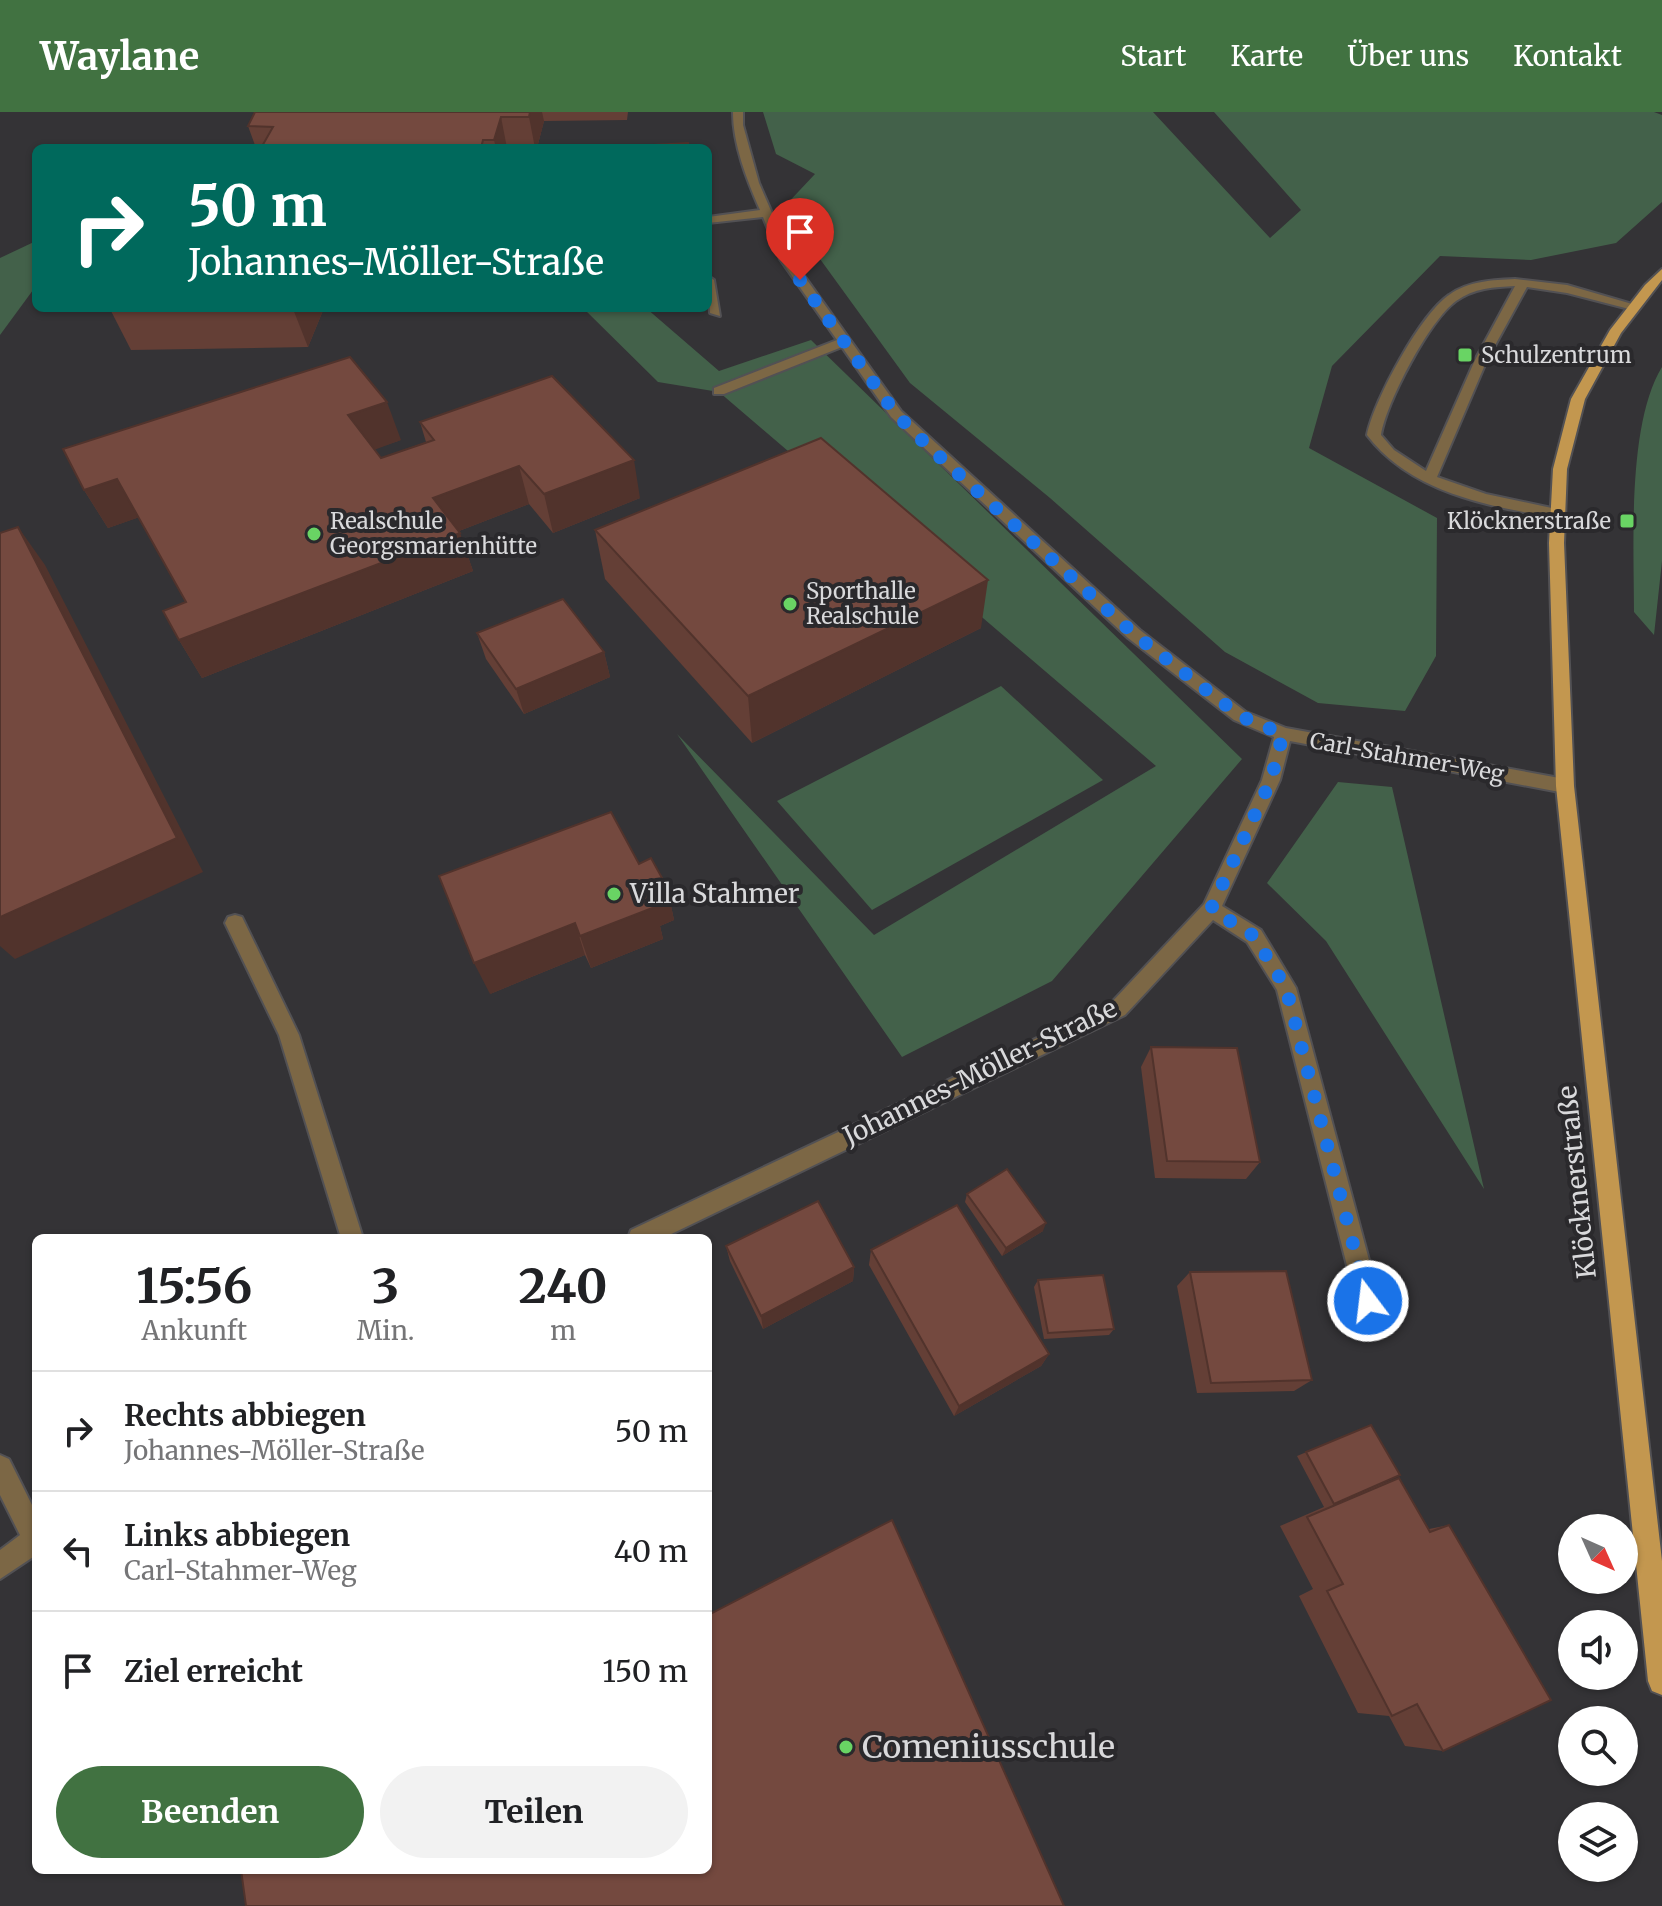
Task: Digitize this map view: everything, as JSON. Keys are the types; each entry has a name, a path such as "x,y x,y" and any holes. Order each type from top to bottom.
{"main road":[{"name":"Klöcknerstraße","path":"1662,273 1633,306 1603,351 1577,401 1563,455 1556,513 1559,694 1565,786 1662,1681"}],"street":[{"name":"Carl-Stahmer-Weg","path":"738,112 738,125 754,183 786,259 896,414 1134,634 1240,716 1283,734 1565,786"},
{"path":"712,220 767,213"},
{"path":"1556,513 1505,505 1404,465 1384,449 1374,435 1376,425 1408,360 1439,311 1455,295 1479,286 1523,283 1561,286 1633,306"},
{"path":"1430,477 1481,360 1523,283"},
{"path":"712,296 716,313"},
{"path":"719,391 843,342"},
{"name":"Johannes-Möller-Straße","path":"647,1234 1118,1009 1211,909 1271,780 1283,734"},
{"path":"1211,909 1254,936 1286,988 1368,1301"},
{"path":"235,923 289,1035 351,1234"},
{"path":"0,1468 32,1532"},
{"path":"0,1566 32,1543"}],"green space":[{"path":"763,112 1153,112 1270,238 1301,210 1214,112 1654,112 1662,115 1662,202 1616,243 1531,260 1440,256 1332,366 1309,448 1437,518 1436,656 1405,711 1318,703 1225,652 1050,498 910,383 783,208 815,174 776,154"},
{"path":"32,243 32,291 0,335 0,258"},
{"path":"587,312 651,312 719,371 811,340 1242,759 1052,981 902,1057 677,734 874,935 1156,766 719,392 658,382"},
{"path":"1662,367 1662,561 1654,635 1634,612 1635,486 1643,420"},
{"path":"1001,686 1103,780 872,910 777,801"},
{"path":"1338,782 1392,787 1484,1189 1326,941 1267,883"}],"building":[{"path":"255,112 530,112 529,117 501,117 494,140 483,140 482,144 263,144 273,127 248,126"},
{"path":"350,357 387,402 348,415 381,458 434,440 420,422 552,376 634,460 544,494 519,466 433,498 460,533 179,640 163,611 186,602 117,479 84,490 63,449"},
{"name":"Sporthalle Realschule","path":"821,438 988,580 748,696 595,530"},
{"path":"18,527 177,838 0,917 0,533"},
{"path":"563,599 604,652 516,689 477,633"},
{"path":"611,812 639,864 651,858 667,887 648,894 655,907 580,936 575,923 474,963 439,876"},
{"path":"1151,1047 1237,1048 1260,1162 1167,1161"},
{"path":"1007,1169 1046,1223 1006,1248 967,1194"},
{"path":"818,1201 854,1267 761,1316 726,1246"},
{"path":"957,1205 1049,1354 959,1406 871,1250"},
{"path":"1286,1271 1312,1380 1211,1383 1190,1272"},
{"path":"1103,1275 1114,1329 1048,1333 1038,1280"},
{"path":"1371,1425 1400,1475 1334,1504 1306,1452"},
{"path":"1399,1478 1430,1532 1449,1525 1551,1700 1443,1751 1417,1704 1392,1716 1327,1591 1343,1584 1307,1517"},
{"name":"Comeniusschule","path":"892,1520 1064,1906 246,1906 242,1874 712,1874 712,1613"}],"place":[{"name":"Schulzentrum","path":"1465,355"},
{"name":"Klöcknerstraße","path":"1627,521"},
{"name":"Realschule Georgsmarienhütte","path":"314,534"},
{"name":"Sporthalle Realschule","path":"790,604"},
{"name":"Villa Stahmer","path":"614,894"},
{"name":"Comeniusschule","path":"846,1747"}],"route":[{"path":"800,280 896,414 930,448 1134,634 1205,692 1240,716 1283,734 1271,780 1211,909 1254,936 1286,988 1368,1301"}]}
